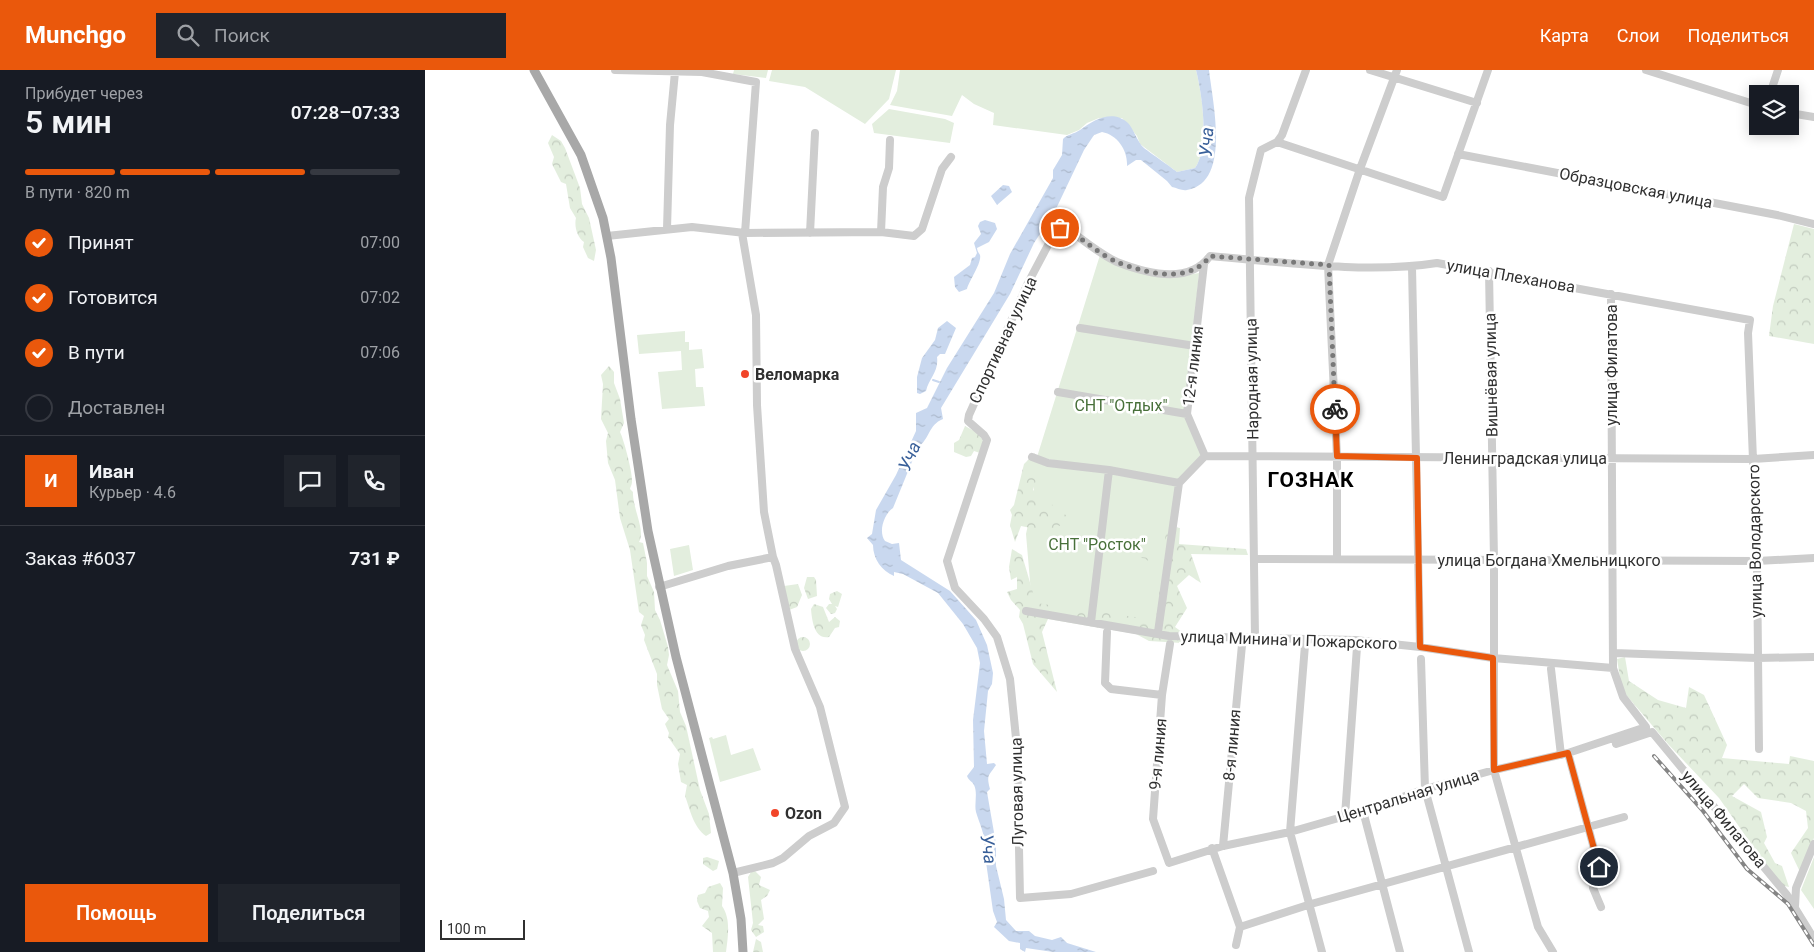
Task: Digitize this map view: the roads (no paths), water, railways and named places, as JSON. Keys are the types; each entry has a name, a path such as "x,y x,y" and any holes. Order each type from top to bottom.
{"main road":[{"path":"534,70 581,154 597,195 607,236 631,419 659,587 733,873 740,910 743,952"}],"street":[{"path":"615,70 702,72 756,82 744,233 755,315 757,406 762,486 773,557 795,649 820,707 845,807 834,823 809,836 795,850 773,863 733,873"},
{"name":"Народная улица","path":"1255,636 1249,198 1261,150 1277,142 1282,134 1306,70"},
{"path":"1370,70 1395,74 1477,103"},
{"path":"1277,142 1443,197 1488,70"},
{"path":"1646,70 1749,102"},
{"path":"1773,85 1777,70"},
{"path":"667,229 670,125 675,72"},
{"path":"1337,559 1337,456 1329,265 1360,169 1395,74"},
{"path":"1799,114 1814,117"},
{"path":"810,233 815,133"},
{"path":"881,232 883,187 889,168 890,140"},
{"name":"Образцовская улица","path":"1458,154 1777,215 1814,224"},
{"path":"607,236 667,229 715,228 744,233 881,232 914,236 920,233 942,169 951,156"},
{"name":"улица Плеханова","path":"1065,227 1115,261 1171,276 1204,264 1210,256 1329,265 1412,267 1437,264 1489,271 1750,320 1748,333"},
{"name":"Спортивная улица","path":"948,569 947,561 987,440 968,421 969,415 1028,283 1056,230 1065,227"},
{"name":"12-я линия","path":"1204,264 1187,414 1205,456"},
{"path":"1412,267 1420,647"},
{"name":"Вишнёвая улица","path":"1489,271 1493,457 1494,770 1538,927 1553,952"},
{"name":"улица Филатова","path":"1611,294 1613,668 1623,697 1721,813 1795,906 1814,939"},
{"path":"1080,328 1195,346"},
{"name":"улица Володарского","path":"1748,333 1757,560 1759,749"},
{"path":"1058,392 1187,414"},
{"name":"Ленинградская улица","path":"1205,456 1753,459 1814,455"},
{"path":"1158,632 1179,484 1205,456"},
{"path":"1031,457 1048,463 1109,470 1179,484"},
{"path":"1091,622 1109,470"},
{"path":"659,587 728,566 773,557"},
{"name":"улица Богдана Хмельницкого","path":"1254,558 1494,560 1757,560 1814,558"},
{"name":"Луговая улица","path":"948,569 958,593 992,629 1001,648 1010,679 1017,748 1020,898 1071,894 1153,871"},
{"name":"улица Минина и Пожарского","path":"1025,611 1158,632 1169,636 1255,636 1355,640 1493,658 1613,668"},
{"path":"1107,632 1105,683 1111,689 1162,695"},
{"name":"9-я линия","path":"1169,863 1153,819 1162,695 1170,644"},
{"name":"8-я линия","path":"1223,846 1242,645"},
{"path":"1305,646 1290,832 1311,904 1322,952"},
{"path":"1345,816 1357,647"},
{"path":"1613,653 1757,658 1814,657"},
{"path":"1421,659 1425,789 1469,952"},
{"path":"1551,669 1564,754 1588,826 1599,867 1593,888 1601,907"},
{"path":"1616,744 1649,730"},
{"name":"Центральная улица","path":"1169,863 1213,848 1290,832 1363,811 1425,789 1494,770 1564,754 1649,730"},
{"path":"1363,811 1400,952"},
{"path":"1240,927 1445,865 1624,817"},
{"path":"1795,906 1796,888 1814,844"},
{"path":"1213,848 1240,927 1236,945"}],"water":[{"name":"Уча","path":"1196,70 1209,70 1216,138 1215,157 1210,172 1201,184 1187,190 1181,190 1172,187 1141,160 1136,160 1127,166 1124,149 1113,136 1102,132 1094,135 1084,150 1055,211 1034,243 1010,294 941,408 943,419 934,425 925,440 918,447 893,508 887,514 882,528 885,541 892,544 899,543 901,560 950,591 976,620 987,645 993,673 992,684 988,691 984,731 987,764 994,763 996,765 989,776 990,789 987,792 996,844 996,866 1004,899 1006,920 1016,931 1029,931 1035,936 1052,940 1061,937 1067,943 1096,952 1053,952 1026,948 1025,952 1020,949 1020,943 1009,941 994,927 997,922 993,911 986,862 981,860 984,854 985,842 976,812 975,788 967,776 974,767 973,720 980,663 977,648 963,624 938,593 903,574 894,572 894,576 886,571 876,560 873,545 867,538 872,534 876,510 896,475 916,431 916,413 927,408 947,368 994,293 1010,254 1053,178 1053,170 1062,155 1063,139 1097,120 1109,116 1116,117 1128,123 1144,148 1177,172 1195,168 1200,159 1203,134 1202,106"},
{"path":"1003,185 1009,186 1012,192 997,205 991,196"},
{"path":"985,220 995,223 997,229 989,242 977,248 980,258 977,267 967,289 959,292 955,287 954,277 970,265 972,258 975,257 977,253 974,243 981,234 978,226 980,222"},
{"path":"947,321 956,328 945,354 940,354 937,357 937,367 926,391 920,394 917,393 917,377 922,358 935,340 938,328"}],"waterway":[{"path":"933,380 939,382"}],"railway":[{"path":"1654,756 1703,811 1747,869 1788,904 1814,945"}],"place":[{"name":"Веломарка","path":"745,374"},
{"name":"Ozon","path":"775,813"}],"district":[{"name":"ГОЗНАК","path":"1311,480"}],"park label":[{"name":"СНТ \"Отдых\"","path":"1121,405"},
{"name":"СНТ \"Росток\"","path":"1097,544"}]}
